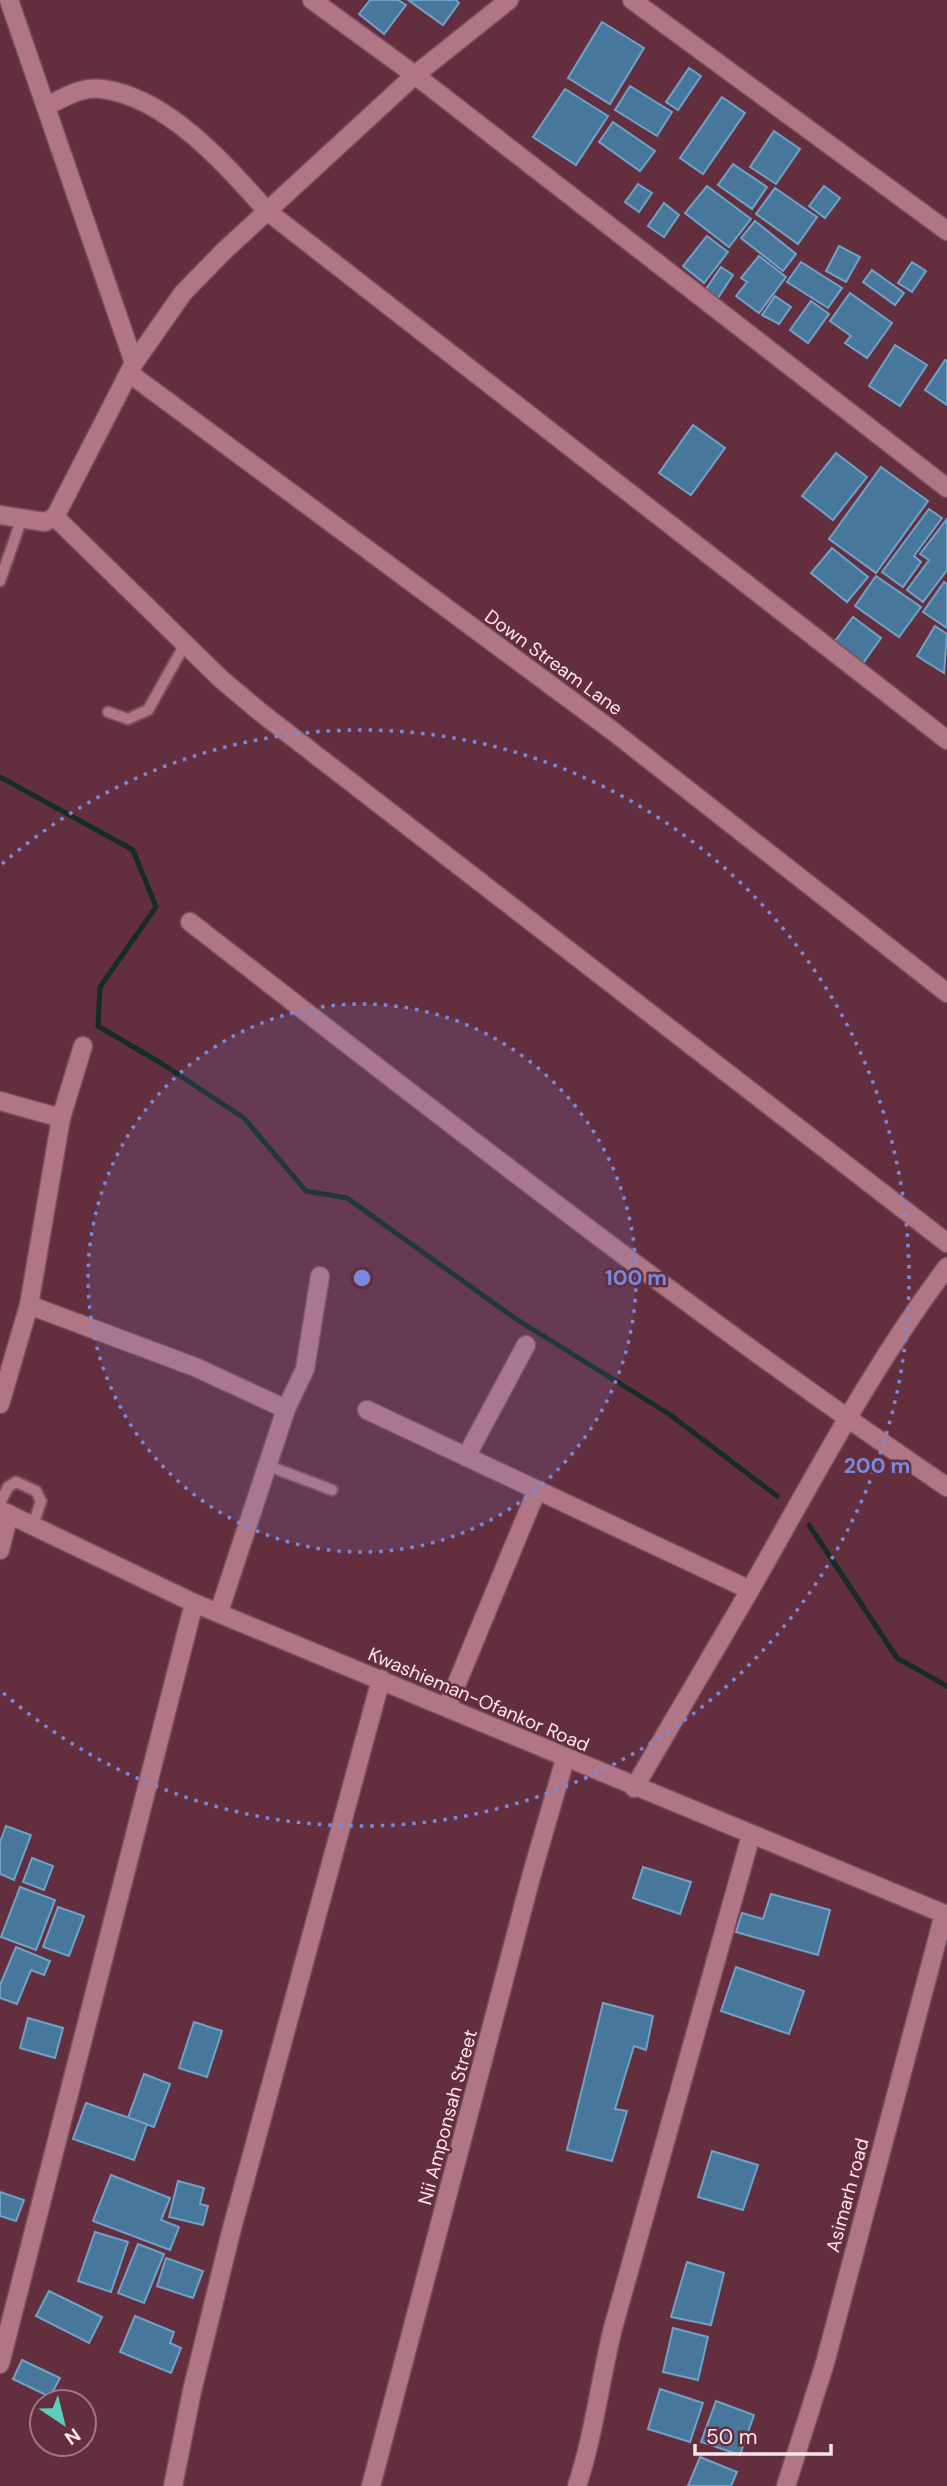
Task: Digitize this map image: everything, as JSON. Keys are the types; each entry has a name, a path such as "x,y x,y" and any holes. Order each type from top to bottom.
{"street":[{"path":"9,0 47,106 132,368"},
{"path":"312,0 415,75 947,488"},
{"path":"0,515 45,522 55,517 132,368 183,293 267,211 415,75 509,0"},
{"path":"632,0 947,231"},
{"path":"47,106 78,91 101,89 131,97 178,123 214,155 267,211 947,740"},
{"name":"Down Stream Lane","path":"132,368 614,732 947,993"},
{"path":"55,517 185,644 260,711 947,1242"},
{"path":"190,922 423,1102 845,1418 947,1487"},
{"path":"0,1404 29,1305 61,1118 83,1046"},
{"path":"0,1101 61,1118"},
{"path":"634,1788 750,1590 845,1418 884,1355 947,1267"},
{"path":"219,1612 266,1465 286,1409 305,1369 320,1276"},
{"path":"29,1305 195,1367 286,1409"},
{"path":"466,1457 526,1345"},
{"path":"367,1410 750,1590"},
{"path":"447,1707 537,1490"},
{"path":"0,1550 3,1509"},
{"name":"Kwashieman-Ofankor Road","path":"3,1509 194,1602 634,1788 945,1914"},
{"path":"0,2364 194,1602"},
{"path":"173,2486 192,2391 231,2232 381,1679"},
{"name":"Nii Amponsah Street","path":"371,2486 565,1759"},
{"path":"577,2486 589,2447 598,2389 613,2328 751,1835"},
{"name":"Asimarh road","path":"786,2486 825,2363 945,1914"}],"lane":[{"path":"0,581 22,517"},
{"path":"108,712 128,719 148,710 185,644"},
{"path":"266,1465 332,1490"},
{"path":"3,1509 8,1487 16,1482 36,1491 41,1501 33,1525"}],"building":[{"path":"370,0 398,0 406,5 384,34 359,14"},
{"path":"408,0 456,0 459,3 443,25"},
{"path":"602,22 644,48 610,104 568,78"},
{"path":"689,68 701,76 678,110 666,102"},
{"path":"630,86 672,112 657,136 615,110"},
{"path":"565,89 608,116 576,165 533,137"},
{"path":"722,97 745,113 703,174 680,158"},
{"path":"613,122 655,151 640,171 599,142"},
{"path":"774,131 800,149 776,184 750,167"},
{"path":"733,164 767,187 752,209 718,185"},
{"path":"638,184 652,193 639,212 625,202"},
{"path":"707,186 751,219 729,247 685,213"},
{"path":"824,186 840,198 825,218 809,206"},
{"path":"775,188 817,217 798,244 756,214"},
{"path":"664,203 679,215 664,237 648,226"},
{"path":"755,221 796,254 783,271 741,238"},
{"path":"707,236 728,252 704,283 683,266"},
{"path":"839,246 860,257 846,282 826,271"},
{"path":"759,256 786,277 759,313 736,296 747,282 741,278"},
{"path":"801,262 842,288 828,308 787,282"},
{"path":"912,262 926,271 912,292 898,283"},
{"path":"721,267 733,275 718,298 706,289"},
{"path":"872,270 904,293 895,305 863,282"},
{"path":"850,293 892,323 867,358 845,343 851,336 830,321"},
{"path":"775,296 791,307 779,324 762,315"},
{"path":"811,301 829,314 808,343 790,330"},
{"path":"895,345 927,365 900,406 869,386"},
{"path":"945,360 947,361 947,405 925,390"},
{"path":"693,425 725,448 691,495 659,473"},
{"path":"836,453 867,477 833,520 802,496"},
{"path":"881,467 928,501 876,573 829,539"},
{"path":"929,509 942,518 914,556 921,562 903,587 882,572"},
{"path":"947,519 947,570 923,602 907,590 929,560 920,554"},
{"path":"832,548 868,577 847,602 811,573"},
{"path":"876,576 921,607 899,637 855,606"},
{"path":"944,582 947,584 947,628 923,612"},
{"path":"853,617 881,638 861,666 832,645"},
{"path":"935,626 947,634 944,673 917,656"},
{"path":"6,1826 31,1835 14,1880 0,1874 0,1842"},
{"path":"32,1858 53,1866 44,1890 23,1882"},
{"path":"643,1867 691,1882 680,1914 633,1898"},
{"path":"20,1887 55,1900 36,1950 1,1937"},
{"path":"771,1894 830,1910 818,1955 736,1932 742,1913 763,1919"},
{"path":"58,1907 84,1916 69,1956 43,1947"},
{"path":"16,1947 50,1961 44,1975 31,1970 17,2004 0,1998 0,1985"},
{"path":"736,1967 804,1991 789,2034 721,2011"},
{"path":"603,2003 653,2016 646,2050 634,2046 615,2109 627,2111 612,2161 567,2150"},
{"path":"28,2018 63,2028 55,2058 20,2048"},
{"path":"194,2022 222,2031 207,2077 179,2068"},
{"path":"144,2074 170,2084 154,2127 128,2118"},
{"path":"86,2103 147,2124 134,2160 73,2139"},
{"path":"712,2151 758,2165 743,2210 698,2197"},
{"path":"111,2175 170,2198 161,2220 179,2227 170,2250 93,2221"},
{"path":"178,2181 204,2188 200,2204 208,2206 203,2225 169,2217"},
{"path":"0,2192 24,2200 16,2221 0,2216"},
{"path":"95,2232 128,2242 111,2292 78,2281"},
{"path":"138,2244 164,2254 144,2303 118,2293"},
{"path":"166,2258 203,2271 193,2298 157,2286"},
{"path":"687,2262 724,2273 711,2325 671,2317"},
{"path":"49,2291 102,2317 89,2343 36,2316"},
{"path":"135,2316 174,2332 170,2343 181,2348 171,2373 120,2352"},
{"path":"673,2328 708,2337 698,2380 663,2372"},
{"path":"22,2360 60,2378 55,2388 32,2388 13,2379"},
{"path":"660,2389 703,2403 690,2442 648,2429"},
{"path":"716,2401 754,2415 740,2455 701,2442"},
{"path":"700,2457 737,2472 731,2486 688,2486"}],"waterway":[{"path":"0,777 133,850 156,907 100,987 98,1026 164,1065 244,1118 306,1191 347,1198 516,1319 669,1414 777,1496"},
{"path":"809,1525 897,1658 947,1686"}]}
